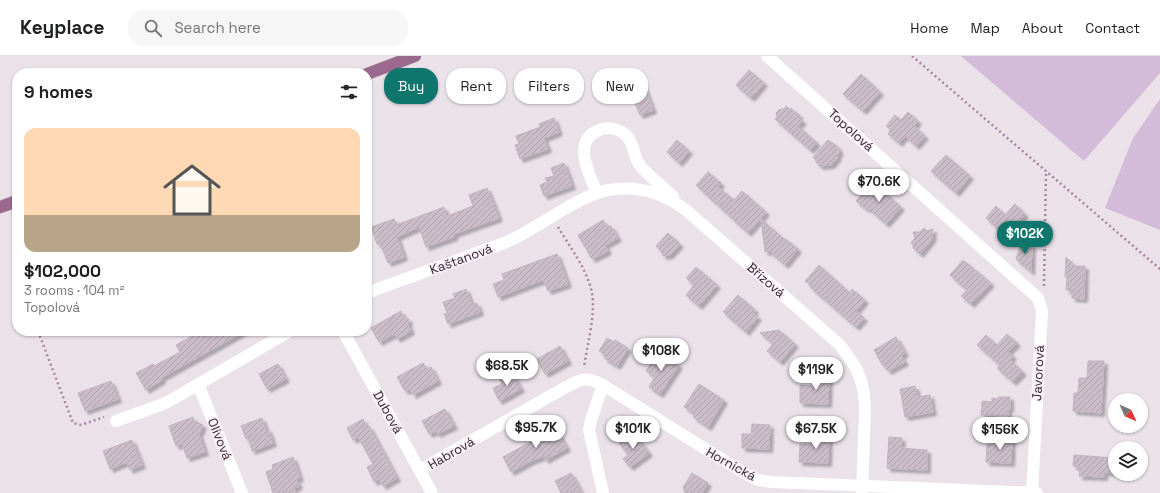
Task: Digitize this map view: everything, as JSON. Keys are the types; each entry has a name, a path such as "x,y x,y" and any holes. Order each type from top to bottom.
{"main road":[{"path":"372,72 415,56"},
{"path":"0,207 12,203"}],"street":[{"name":"Topolová","path":"767,56 1036,295 1040,302"},
{"path":"597,193 585,162 583,152 584,147 589,138 596,132 606,128 611,128 621,132 629,138 640,165 686,210"},
{"name":"Břízová","path":"552,216 597,193 615,189 633,188 647,190 667,197 686,210 840,346 856,368 864,394 865,409 862,489"},
{"name":"Kaštanová","path":"372,290 501,244 522,234 552,216"},
{"name":"Javorová","path":"1032,493 1042,311 1040,302"},
{"path":"116,421 163,404 281,336"},
{"name":"Dubová","path":"346,336 432,493"},
{"name":"Hornická","path":"582,379 595,380 752,478 772,482 862,489 1037,493"},
{"name":"Habrová","path":"420,470 582,379"},
{"name":"Olivová","path":"198,384 242,493"},
{"path":"603,386 591,420 590,430 603,493"}],"path":[{"path":"912,56 1160,269"},
{"path":"1040,302 1044,285 1046,172"},
{"path":"552,216 583,269 592,293 592,315 582,379"},
{"path":"40,336 73,423 81,425 110,415 116,421"}],"shaded area":[{"path":"961,56 1160,56 1160,73 1084,161"},
{"path":"1160,99 1160,230 1105,208 1133,138"}],"building":[{"path":"749,70 764,83 751,98 736,85"},
{"path":"861,74 880,92 863,111 843,94"},
{"path":"648,97 653,110 640,115 635,104 648,104"},
{"path":"786,106 790,110 791,108 800,116 798,118 803,121 798,126 817,143 810,150 775,119 777,117 776,113 780,109 784,109"},
{"path":"908,112 918,121 914,126 925,136 916,146 905,136 899,143 888,134 891,130 886,126 895,115 901,120"},
{"path":"554,118 559,132 544,138 548,149 520,159 515,145 519,144 516,136 540,127 539,124"},
{"path":"677,140 689,151 679,163 667,152"},
{"path":"828,140 837,146 840,151 837,156 838,157 831,165 820,166 813,157"},
{"path":"946,155 970,176 956,193 931,171"},
{"path":"564,163 572,186 544,196 540,185 547,182 545,178 554,176 551,168"},
{"path":"708,172 721,183 718,187 734,200 742,191 766,212 748,233 696,185"},
{"path":"875,181 883,188 883,191 901,207 886,224 869,209 865,208 856,201"},
{"path":"487,188 499,218 454,234 454,237 426,247 419,227 397,237 404,257 388,263 380,243 377,244 372,227 394,219 396,225 444,207 447,216 473,206 469,195"},
{"path":"1015,204 1025,214 1006,236 986,218 996,206 1005,215"},
{"path":"761,219 798,249 785,265 769,251 765,252"},
{"path":"603,220 607,227 611,226 618,238 605,245 608,251 592,259 578,235"},
{"path":"924,228 927,231 933,229 932,239 920,254 913,248 911,243 915,238 913,232 920,232"},
{"path":"668,233 680,244 670,255 663,256 662,252 656,246"},
{"path":"1022,240 1032,245 1031,272 1016,259"},
{"path":"557,254 568,284 548,291 543,280 498,297 493,284 504,280 502,274"},
{"path":"1066,257 1075,266 1085,266 1084,299 1072,298 1072,290 1066,290"},
{"path":"963,260 991,283 971,304 961,296 967,290 950,275"},
{"path":"819,265 850,293 852,289 865,300 856,311 864,318 856,327 805,281"},
{"path":"696,267 717,285 699,306 686,295 694,285 686,278"},
{"path":"466,289 472,305 477,303 480,312 448,324 444,314 447,313 443,302 455,298 453,294"},
{"path":"738,295 755,310 753,313 758,317 746,332 723,312"},
{"path":"401,311 404,318 409,319 408,324 411,331 397,339 394,334 379,342 372,327"},
{"path":"779,330 795,344 780,362 767,351 773,344 760,333"},
{"path":"1007,334 1017,343 1008,352 1013,356 1010,360 1023,372 1013,382 997,368 1000,365 977,345 986,335 997,345"},
{"path":"192,336 236,336 161,378 162,380 146,390 136,373 153,364 154,366 180,352 176,345"},
{"path":"896,337 905,353 901,356 905,362 888,371 884,365 883,366 874,350"},
{"path":"607,338 614,342 615,340 628,348 617,366 604,358 606,355 599,351"},
{"path":"560,346 568,361 545,374 537,359"},
{"path":"658,352 679,365 660,394 649,387 655,377 646,371"},
{"path":"1088,361 1104,361 1101,413 1073,411 1074,393 1078,393 1079,378 1087,378"},
{"path":"423,363 427,369 431,367 438,381 413,395 410,389 405,391 397,377"},
{"path":"278,364 286,379 267,389 259,374"},
{"path":"512,372 521,389 499,401 493,388 502,384 499,379"},
{"path":"813,375 826,375 829,379 828,404 800,403 800,385 812,386"},
{"path":"111,381 118,399 85,411 78,393"},
{"path":"699,384 724,400 708,427 693,417 695,414 684,407"},
{"path":"915,386 918,397 930,395 933,412 905,417 900,389"},
{"path":"998,397 1010,397 1010,409 1008,409 1008,416 981,415 982,401 992,402 992,398 998,399"},
{"path":"445,409 454,426 437,434 436,431 429,434 422,421"},
{"path":"193,417 194,421 203,425 199,434 205,452 187,458 182,444 176,446 169,426"},
{"path":"262,418 273,443 252,451 248,438 246,439 241,426"},
{"path":"363,419 367,427 369,426 397,478 383,486 379,479 374,482 367,467 373,464 358,437 353,440 347,428"},
{"path":"752,424 770,425 769,449 742,448 742,434 751,434"},
{"path":"546,427 548,432 556,428 567,448 545,460 544,456 511,472 503,457 534,440 531,435"},
{"path":"633,432 649,453 630,467 623,459 628,455 619,443"},
{"path":"813,434 826,434 829,437 828,463 799,462 800,444 812,444"},
{"path":"889,437 902,438 901,448 927,450 927,470 887,468"},
{"path":"994,438 1012,439 1011,463 986,462 987,444 993,444"},
{"path":"132,440 142,465 130,470 127,462 110,469 103,451"},
{"path":"1074,455 1108,457 1108,472 1104,472 1104,477 1079,476 1080,467 1073,466"},
{"path":"293,457 300,478 296,479 299,486 294,488 296,493 273,493 266,472 273,469 272,465"},
{"path":"571,473 582,493 561,493 555,481"},
{"path":"692,473 708,483 702,493 685,493 683,487"}]}
